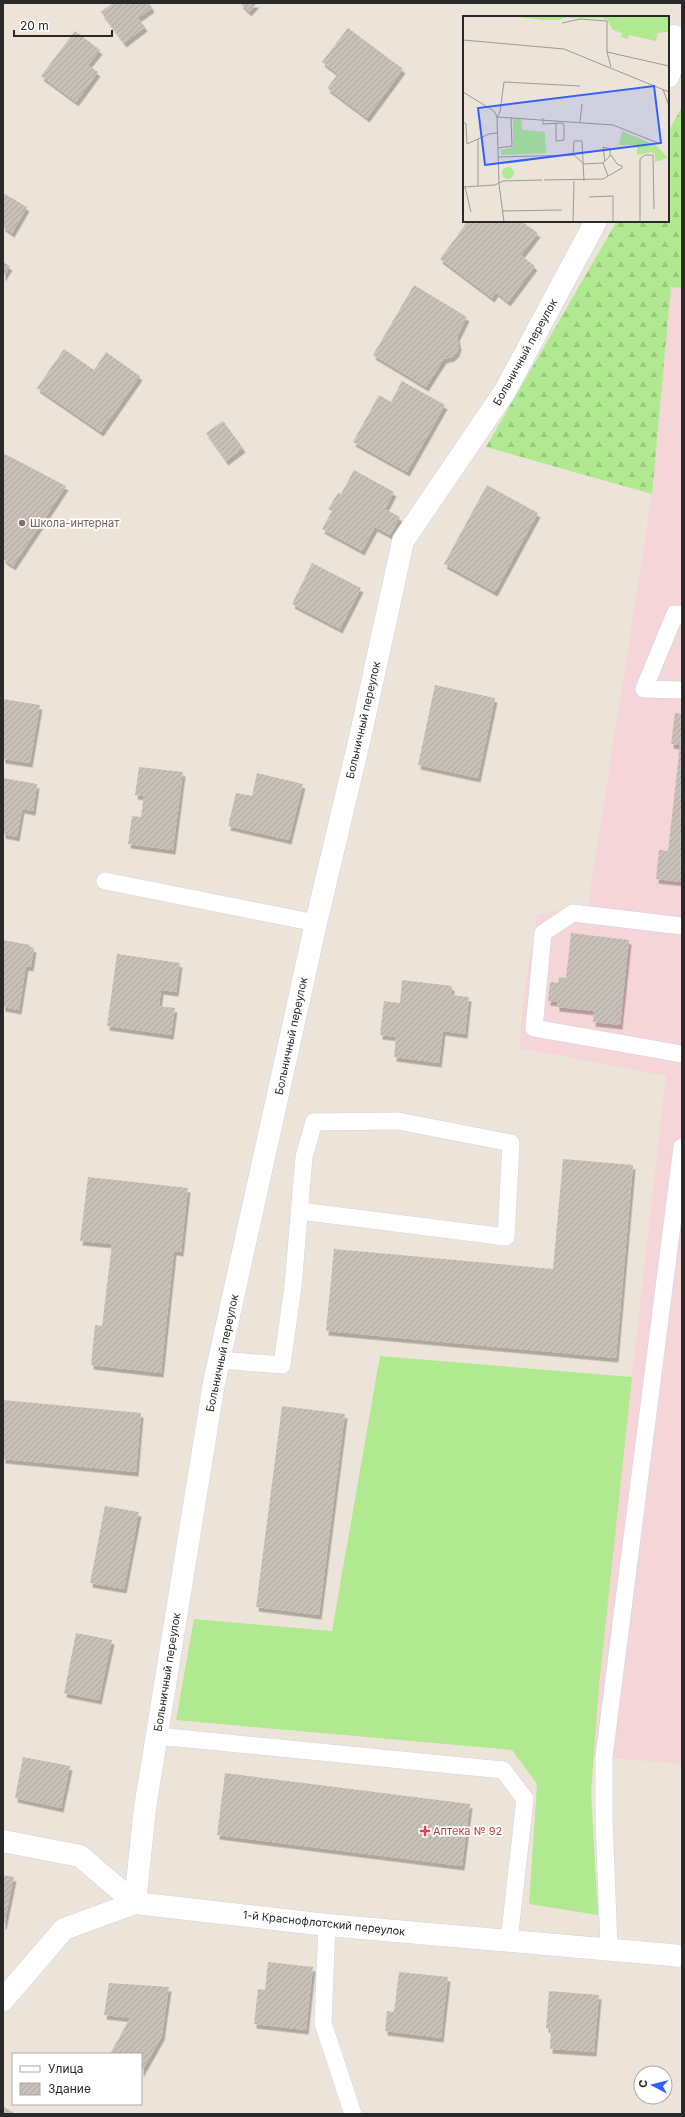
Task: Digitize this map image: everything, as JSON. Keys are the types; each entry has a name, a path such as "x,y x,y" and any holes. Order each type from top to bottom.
{"street":[{"path":"669,75 680,46 674,36"},
{"name":"Больничный переулок","path":"135,1903 145,1808 220,1360 316,923 362,728 403,541 505,391 595,222"},
{"path":"3,1841 80,1856 135,1903"},
{"name":"1-й Краснофлотский переулок","path":"3,2000 64,1929 135,1903 327,1925 682,1956"}],"lane":[{"path":"682,615 675,614 644,689 682,690"},
{"path":"105,881 316,923"},
{"path":"682,926 573,914 543,933 534,1028 682,1054"},
{"path":"220,1360 282,1365 300,1211 304,1157 314,1122 398,1121 512,1143 506,1237 300,1211"},
{"path":"609,1949 604,1817 604,1757 682,1147"},
{"path":"157,1736 503,1770 525,1799 509,1940"},
{"path":"327,1925 323,2023 353,2114"}],"shaded area":[{"path":"671,287 682,288 682,1764 589,1756 666,1076 519,1048 525,986 537,915 588,905 652,494"}],"green space":[{"path":"682,107 682,288 671,287 652,494 486,447 616,222 669,222 669,130"},
{"path":"380,1356 632,1377 599,1685 591,1793 598,1915 529,1904 537,1784 512,1750 176,1720 194,1619 332,1631"}],"building":[{"path":"113,3 149,3 152,8 138,18 145,27 124,43 101,12"},
{"path":"240,3 257,3 249,12"},
{"path":"348,28 403,69 367,118 327,88 338,74 322,62"},
{"path":"75,31 100,50 88,65 98,72 76,102 41,76"},
{"path":"3,193 27,207 12,233 3,227"},
{"path":"467,222 522,222 538,233 521,255 535,266 508,302 496,292 492,298 440,259"},
{"path":"3,262 10,266 3,277"},
{"path":"414,285 467,317 457,337 459,346 457,352 452,357 444,359 426,387 373,355"},
{"path":"64,349 94,370 106,352 140,376 101,432 37,388"},
{"path":"402,381 445,405 407,472 353,442 379,395 391,402"},
{"path":"223,421 243,448 226,461 206,433"},
{"name":"Школа-интернат","path":"3,453 66,486 13,566 3,559"},
{"path":"354,470 394,492 385,509 400,517 390,535 375,527 362,551 322,529 332,511 328,509 338,493 341,494"},
{"path":"487,485 538,513 495,592 444,564"},
{"path":"312,563 361,588 340,629 292,604"},
{"path":"435,685 495,698 478,778 418,765"},
{"path":"3,699 40,705 30,763 3,759"},
{"path":"675,713 682,714 682,882 656,879 659,850 668,851 680,745 671,744"},
{"path":"139,767 183,772 173,850 128,844 132,816 141,817 144,796 135,795"},
{"path":"257,773 303,784 289,840 228,826 236,793 252,796"},
{"path":"3,778 37,784 33,811 22,809 17,837 3,834"},
{"path":"571,933 629,940 620,1025 593,1022 594,1011 557,1007 557,1002 548,1001 550,982 558,983 559,977 566,978"},
{"path":"3,940 30,945 30,947 34,948 31,967 26,966 19,1010 3,1007"},
{"path":"117,954 180,963 176,992 161,990 159,1006 175,1008 171,1035 107,1026"},
{"path":"402,980 452,986 451,995 469,997 465,1034 443,1031 439,1063 394,1057 396,1037 380,1035 384,1001 400,1003"},
{"path":"563,1159 633,1165 616,1358 326,1331 334,1249 553,1269"},
{"path":"88,1177 188,1188 181,1252 174,1251 161,1373 91,1365 95,1325 102,1326 112,1244 80,1241"},
{"path":"3,1400 141,1413 136,1472 3,1459"},
{"path":"282,1406 345,1414 319,1615 256,1607"},
{"path":"105,1506 139,1512 124,1589 90,1583"},
{"path":"76,1633 112,1640 99,1700 64,1693"},
{"path":"23,1757 70,1766 61,1808 15,1798"},
{"path":"225,1773 470,1804 462,1866 217,1835"},
{"path":"3,1875 14,1877 4,1925 3,1925"},
{"path":"268,1962 313,1967 306,2030 254,2024 258,1989 265,1990"},
{"path":"399,1972 448,1977 441,2038 385,2031 387,2011 394,2012"},
{"path":"109,1983 169,1987 162,2036 142,2071 142,2053 111,2053 130,2018 104,2015"},
{"path":"549,1991 599,1995 594,2052 550,2049 551,2029 546,2028"},
{"path":"4,2107 16,2114 3,2114"}],"place":[{"name":"Школа-интернат","path":"22,523"},
{"name":"Аптека № 92","path":"425,1831"}]}
